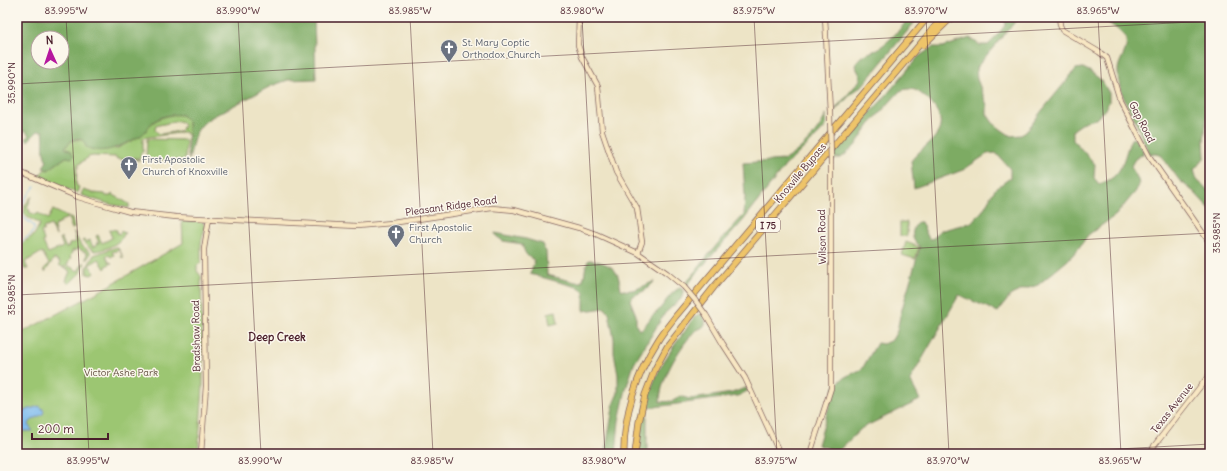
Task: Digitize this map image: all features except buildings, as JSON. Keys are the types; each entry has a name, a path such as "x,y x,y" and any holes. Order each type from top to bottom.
{"highway":[{"name":"Knoxville Bypass","path":"624,454 627,420 634,394 643,367 657,342 684,306 928,17"},
{"name":"Knoxville Bypass","path":"635,454 639,422 645,395 655,369 667,347 714,288 943,17"},
{"path":"913,52 952,17"}],"street":[{"path":"579,17 578,45 582,57 598,86 602,131 616,172 637,208 642,242 638,253"},
{"name":"Wilson Road","path":"810,454 831,388 831,165 825,17"},
{"name":"Gap Road","path":"1059,17 1062,30 1107,58 1120,100 1148,156 1210,243"},
{"name":"Pleasant Ridge Road","path":"17,171 78,197 130,212 156,215 368,225 407,221 480,209 503,208 579,228 638,253 684,287 706,315 726,350 745,378 780,454"},
{"name":"Bradshaw Road","path":"201,454 206,386 204,248 209,218"},
{"name":"Texas Avenue","path":"1151,454 1154,446 1210,374"}],"green space":[{"path":"17,17 314,17 316,79 288,80 271,86 210,118 200,127 197,132 189,160 188,122 182,115 162,117 151,124 142,135 109,150 92,149 86,147 81,139 75,139 65,148 71,151 74,156 72,158 66,157 48,170 43,167 47,161 45,158 43,131 38,131 28,141 26,139 29,135 25,131 20,134 17,132"},
{"path":"910,17 919,17 862,86 852,93 833,112 860,80 860,75 855,66 859,58 883,45 896,34"},
{"path":"998,17 1019,17 976,68 977,79 987,105 987,114 993,123 1011,136 1021,135 1026,132 1076,69 1083,68 1091,72 1102,81 1109,93 1109,102 1104,111 1096,119 1086,121 1073,130 1073,140 1095,164 1094,178 1099,184 1107,181 1118,172 1124,161 1131,139 1135,138 1143,150 1143,154 1135,159 1131,167 1138,179 1139,185 1136,191 1116,215 1088,235 1068,260 1038,285 1011,295 998,312 959,295 910,380 920,400 862,428 838,451 818,445 835,385 845,377 862,369 877,343 883,344 892,340 897,331 920,247 913,238 915,225 918,222 921,222 929,239 934,238 939,231 973,222 983,210 995,189 1010,178 1010,169 996,153 987,154 963,170 914,188 911,161 937,134 940,119 936,109 925,97 919,92 910,89 900,91 869,125 855,146 841,158 835,158 833,161 834,154 918,57 933,47 943,47 970,38 980,45 988,45 1006,24 1004,20"},
{"path":"1099,17 1210,17 1210,90 1204,141 1205,157 1194,170 1197,180 1210,192 1210,209 1194,192 1180,181 1161,156 1157,154 1150,154 1129,109 1118,79 1119,64 1126,48 1125,37 1122,33"},
{"path":"175,114 182,115 188,122 189,138 185,132 143,138 143,152 141,152 140,158 131,158 140,160 90,156 78,165 79,167 77,167 76,185 79,187 77,193 37,178 45,169 48,170 66,157 71,151 65,148 72,141 82,140 116,149 142,135 152,123 160,118","holes":["179,121 184,125 180,131 160,134 155,130 156,126 159,125"]},
{"path":"826,114 826,126 785,166 742,222 688,284 684,285 719,242 744,215 745,196 743,163 784,160 796,152 814,134"},
{"path":"147,139 186,140 185,160 149,160 148,157 146,157"},
{"path":"83,190 105,194 106,196 111,196 112,194 129,204 129,208 109,204 81,195"},
{"path":"32,196 27,208 30,210 29,212 36,215 38,213 48,219 53,210 72,219 74,228 72,229 68,218 60,221 61,223 54,226 56,236 51,225 43,228 44,230 41,232 44,240 43,242 48,253 63,247 61,237 66,248 69,244 76,242 74,232 80,244 90,252 90,255 86,260 87,253 77,248 75,251 73,250 67,265 78,271 83,263 85,263 80,273 69,284 66,281 70,271 66,269 67,267 65,266 64,268 59,265 60,262 54,259 45,272 44,269 49,264 42,252 25,262 28,269 24,269 18,246 34,235 40,224 24,214 25,205"},
{"name":"Victor Ashe Park","path":"182,221 202,221 205,226 201,243 201,262 197,266 197,271 201,276 203,386 198,454 17,454 17,335 98,292 183,243"},
{"path":"900,222 907,222 907,236 900,236"},
{"path":"110,229 117,230 117,233 120,234 121,231 125,233 120,240 108,248 95,251 82,241 84,240 86,242 90,240 93,247 97,245 96,243 99,243 96,236 98,235 102,243 112,238"},
{"path":"495,233 543,244 546,251 547,275 575,282 581,282 589,260 604,263 614,269 618,276 621,289 634,290 655,281 646,290 633,296 630,300 636,315 636,325 639,330 644,327 674,292 680,288 683,290 681,299 665,313 634,364 626,389 619,421 616,454 606,454 614,402 618,393 618,375 614,353 614,339 609,313 605,308 584,311 584,292 577,287 530,274 534,263 533,259 527,255 522,244 503,241 496,236"},
{"path":"906,242 919,247 915,259 902,255"},
{"path":"116,247 118,248 124,258 121,257 122,255 119,250 112,252 114,255 111,257 108,255 106,256 109,262 112,263 106,266 107,267 105,269 99,259 89,265 95,273 91,275 87,274 87,267 94,255"},
{"path":"556,311 558,323 550,325 548,313"},
{"path":"698,314 703,315 705,324 693,333 676,357 666,375 660,402 673,401 681,396 689,399 732,393 745,388 749,390 738,396 647,408 647,454 639,454 640,436 646,404 657,374 674,345"}],"water":[{"path":"39,406 44,411 43,414 31,421 28,425 33,431 17,431 17,412"}],"waterway":[{"path":"17,246 30,235 34,229 34,226 24,218 21,209 24,201 35,186"}],"place":[{"name":"St. Mary Coptic Orthodox Church","path":"449,63"},
{"name":"First Apostolic Church of Knoxville","path":"129,180"},
{"name":"First Apostolic Church","path":"396,248"}],"district":[{"name":"Deep Creek","path":"277,337"}]}
